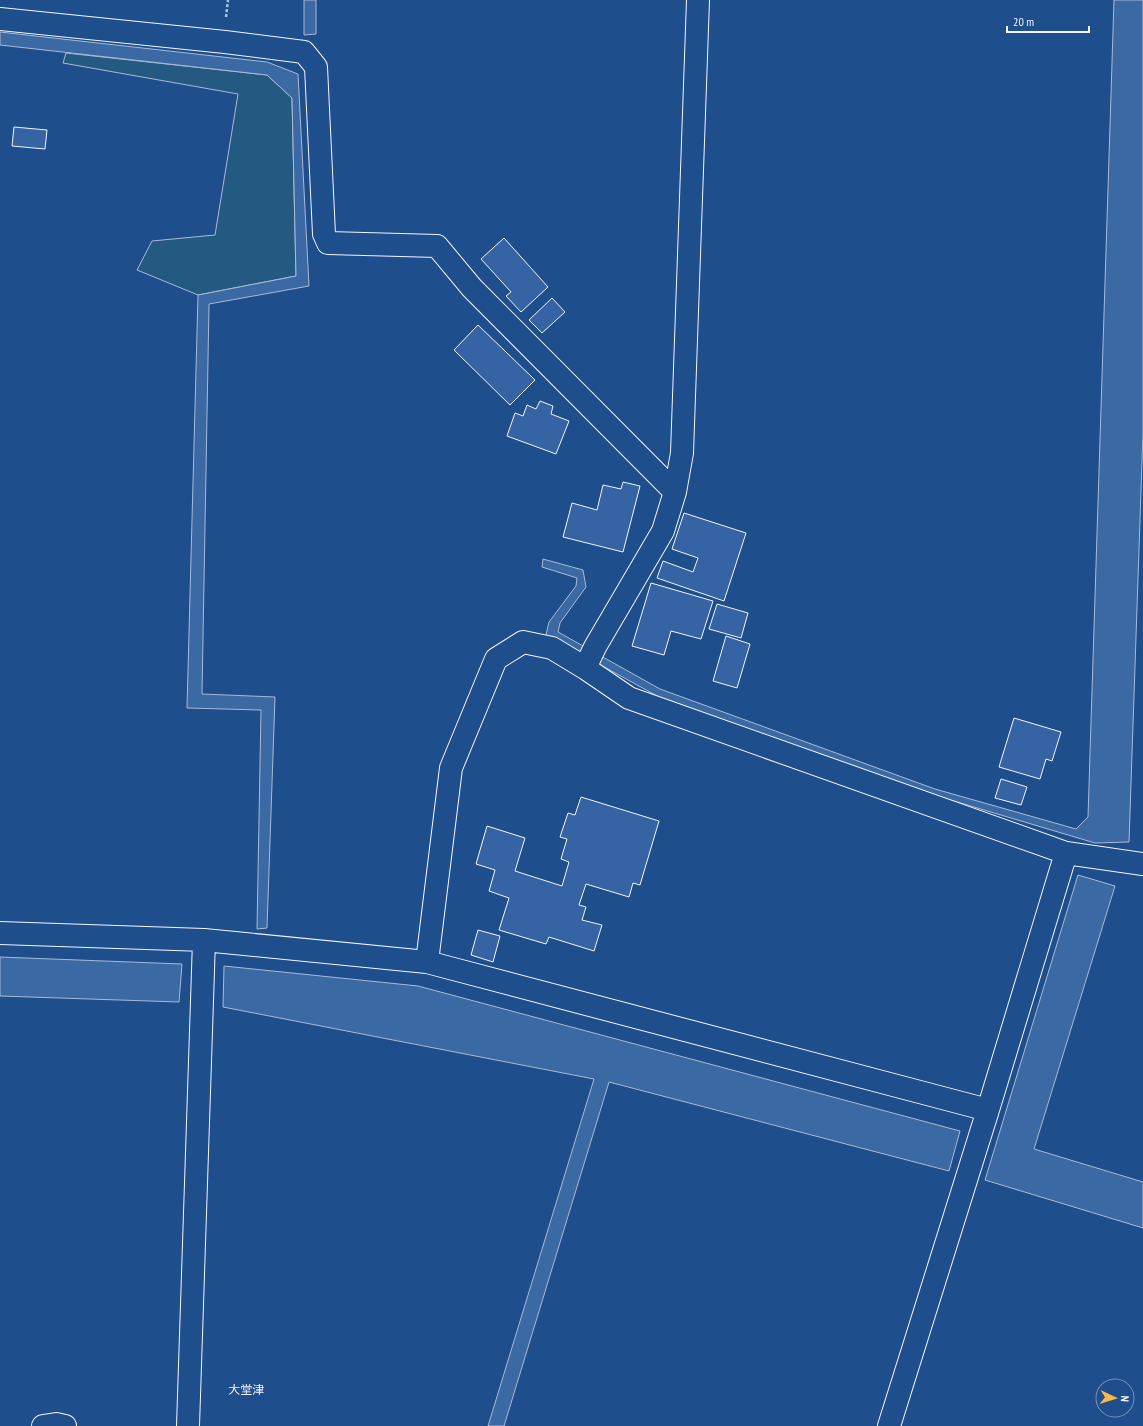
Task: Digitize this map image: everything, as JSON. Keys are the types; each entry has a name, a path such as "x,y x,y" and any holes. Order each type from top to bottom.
{"street":[{"path":"585,668 595,647 663,531 675,492 682,453 698,0"},
{"path":"0,19 225,42 304,52 316,67 324,234 328,243 438,246 472,288 675,492"},
{"path":"427,962 451,768 496,659 523,642 552,648 585,668 628,698 1066,853 1143,864"},
{"path":"889,1426 988,1110 1066,853"},
{"path":"0,933 204,940 427,962 988,1110"},
{"path":"188,1426 204,940"},
{"path":"43,1426 56,1424 65,1426"}],"shaded area":[{"path":"304,0 316,0 316,34 304,35"},
{"path":"1114,0 1143,0 1143,432 1129,842 1095,843 937,796 659,697 546,635 549,622 576,586 577,578 542,567 543,559 583,570 586,587 560,623 558,632 660,689 935,789 1076,829 1088,817"},
{"path":"0,32 267,62 298,74 309,286 209,304 202,694 275,697 267,928 257,929 261,710 187,708 198,295 296,276 292,98 267,75 0,45"},
{"path":"66,53 267,75 292,98 296,276 198,295 137,270 152,241 215,235 238,94 63,63"},
{"path":"1078,875 1115,886 1034,1149 1143,1182 1143,1228 985,1180"},
{"path":"0,957 182,964 179,1002 0,996"},
{"path":"224,966 418,986 960,1131 949,1171 609,1082 504,1426 488,1426 594,1079 223,1007"}],"building":[{"path":"14,127 47,130 45,149 12,146"},
{"path":"504,238 548,287 521,312 506,296 511,292 481,259"},
{"path":"552,298 565,312 542,333 529,320"},
{"path":"478,325 535,380 510,405 454,350"},
{"path":"540,401 553,406 551,414 569,421 556,454 507,436 515,413 523,416 527,405 536,409"},
{"path":"623,482 640,486 623,552 563,537 572,503 597,510 603,485 621,489"},
{"path":"684,513 746,533 724,601 657,578 663,561 693,572 698,558 672,549"},
{"path":"651,583 713,601 701,639 671,631 664,655 632,646"},
{"path":"717,604 748,613 741,638 709,629"},
{"path":"726,636 750,644 737,688 713,681"},
{"path":"1014,718 1061,732 1052,761 1046,759 1040,779 999,767"},
{"path":"1001,779 1027,787 1021,805 995,798"},
{"path":"581,797 659,821 640,885 633,883 629,897 586,884 579,905 586,907 582,920 602,925 594,951 549,937 546,944 499,930 509,898 489,891 495,870 476,864 487,826 525,838 515,871 562,886 569,862 561,859 567,839 560,837 568,813 575,815"},
{"path":"478,930 500,936 493,962 471,955"}],"district":[{"name":"大堂津","path":"246,1390"}]}
